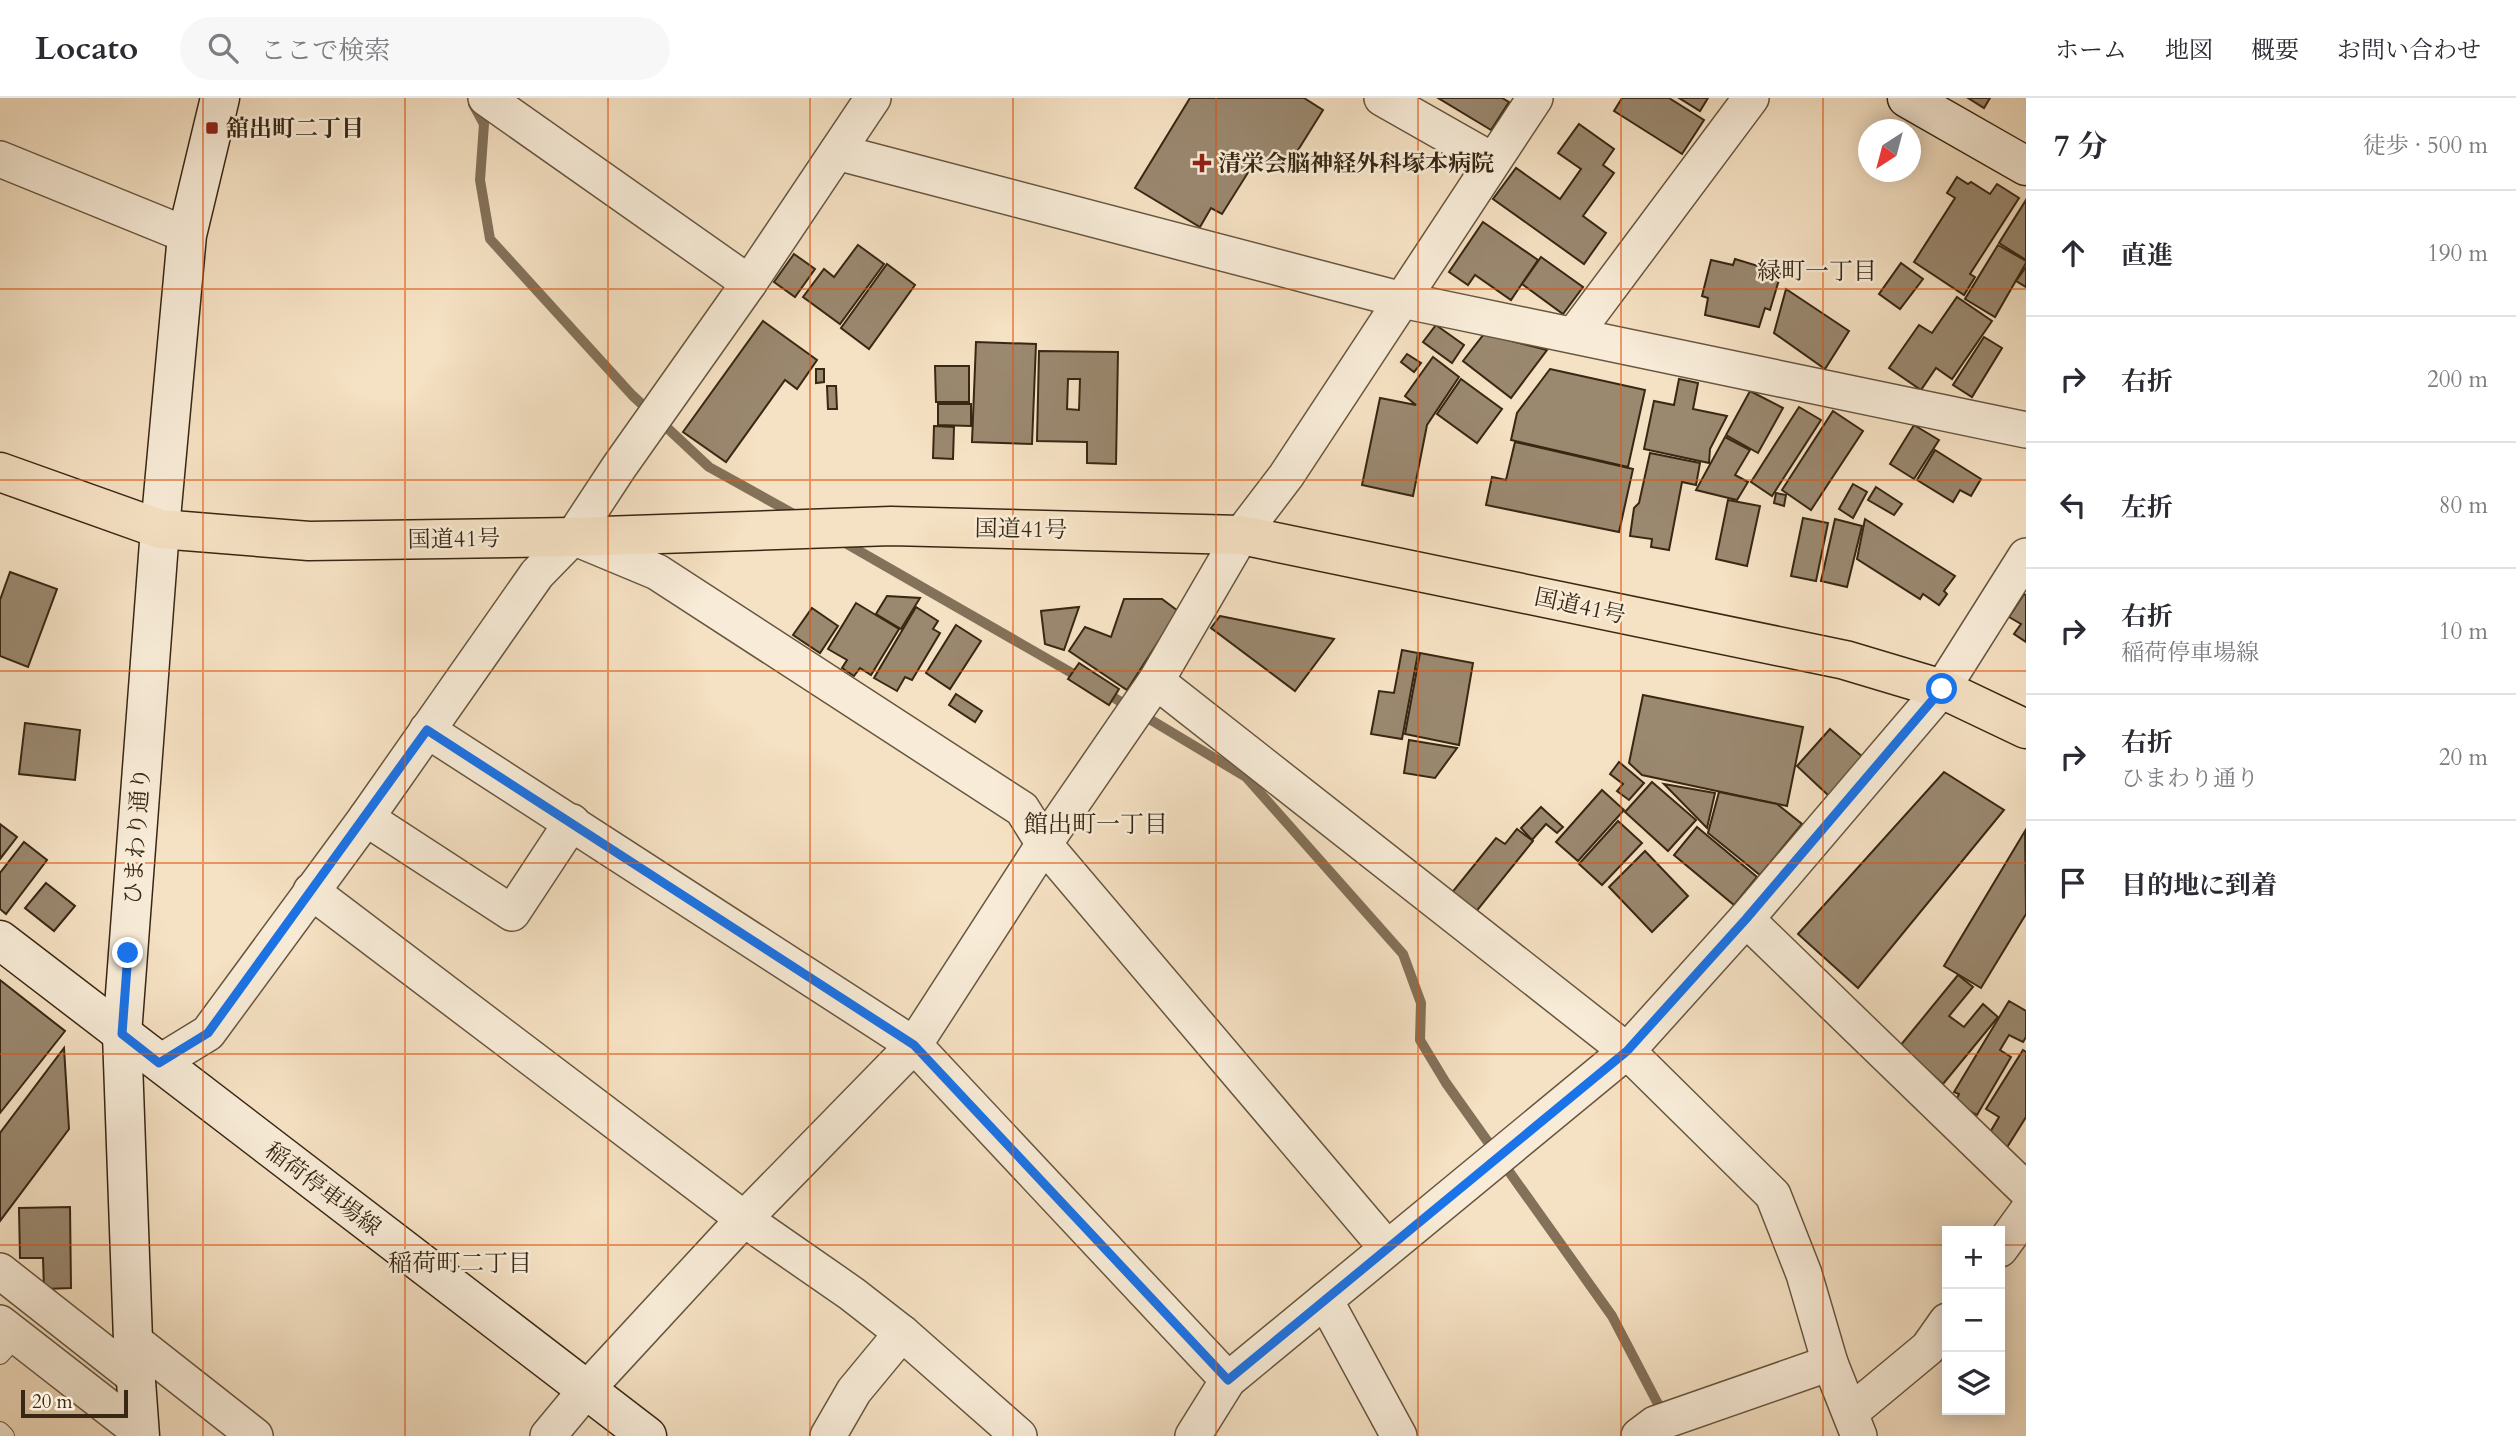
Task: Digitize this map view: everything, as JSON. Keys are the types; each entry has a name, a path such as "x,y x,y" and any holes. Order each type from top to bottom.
{"highway":[{"name":"国道41号","path":"0,472 160,529 309,541 573,537 891,526 1241,535 1845,660 1942,689 2026,729"}],"street":[{"name":"ひまわり通り","path":"140,1434 133,1340 122,1034 160,529 187,235 220,98"},
{"path":"486,98 749,283"},
{"path":"159,1063 208,1033 366,818 537,574 573,537 873,98"},
{"path":"1382,98 1493,161"},
{"path":"548,1436 587,1389 744,1219 914,1045 1044,844 1156,681 1241,535 1286,476 1535,98"},
{"path":"1574,335 1751,98"},
{"path":"1908,98 2026,166"},
{"path":"837,152 1402,300 2026,430"},
{"path":"0,159 187,235"},
{"path":"573,537 657,572 1022,809 1044,844 1387,1248"},
{"path":"1193,1436 1228,1380 1627,1051 1746,919 1942,689 2026,556"},
{"path":"1156,681 1627,1051 1773,1195 1804,1274 1830,1363 1855,1424 1928,1348 1942,1328"},
{"path":"427,730 914,1045 1228,1380"},
{"path":"366,818 512,913 572,822"},
{"path":"311,891 744,1219 852,1294 902,1333 1019,1436"},
{"path":"1746,919 2026,1190"},
{"name":"稲荷停車場線","path":"0,940 647,1436"},
{"path":"2005,1242 2026,1213"},
{"path":"0,1271 136,1378"},
{"path":"1325,1300 1399,1436"},
{"path":"828,1436 854,1391 902,1333"},
{"path":"6,1338 140,1434"},
{"path":"133,1340 255,1436"},
{"path":"1639,1436 1655,1424 1830,1363"}],"lane":[{"path":"0,1431 5,1436"}],"building":[{"name":"清栄会脳神経外科塚本病院","path":"1190,98 1304,98 1323,110 1285,171 1259,155 1222,214 1211,208 1200,227 1135,188"},
{"path":"1438,98 1502,98 1509,102 1491,130"},
{"path":"1622,98 1669,98 1704,120 1682,154 1614,111"},
{"path":"1679,98 1708,98 1700,111"},
{"path":"1968,98 1990,98 1984,108"},
{"path":"1579,124 1614,149 1603,165 1614,173 1583,216 1606,233 1584,264 1493,199 1516,168 1560,199 1581,169 1558,153"},
{"path":"1957,177 1990,194 1997,184 2019,198 1970,274 1975,277 1964,295 1914,262 1955,198 1947,193"},
{"path":"2026,200 2026,260 1999,243"},
{"path":"1483,222 1538,260 1511,300 1475,275 1468,285 1449,272"},
{"path":"858,245 884,264 840,324 803,297 824,269 834,277"},
{"path":"1998,245 2026,263 1995,317 1965,299"},
{"path":"794,254 815,269 795,297 774,282"},
{"path":"1541,257 1583,287 1563,314 1522,284"},
{"path":"1735,259 1781,273 1770,310 1765,308 1759,327 1705,315 1708,298 1702,296 1711,260 1733,265"},
{"path":"1901,263 1923,279 1900,309 1879,294"},
{"path":"887,264 915,285 869,349 841,328"},
{"path":"2026,267 2026,287 2016,281"},
{"path":"1786,289 1849,331 1825,369 1774,333"},
{"path":"1957,297 1992,321 1952,379 1936,368 1921,390 1889,368 1919,325 1932,333"},
{"path":"763,321 817,360 797,389 785,380 726,462 683,432"},
{"path":"1436,325 1464,345 1452,363 1423,342"},
{"path":"1484,334 1547,350 1511,398 1463,361"},
{"path":"1984,337 2002,348 1972,397 1953,385"},
{"path":"976,342 1036,344 1032,444 972,442"},
{"path":"1039,351 1118,352 1116,464 1087,463 1087,442 1037,441","holes":["1068,379 1080,379 1079,410 1067,409"]},
{"path":"1407,354 1421,363 1414,372 1401,362"},
{"path":"1433,357 1459,377 1427,425 1413,496 1362,485 1380,398 1416,405 1405,396"},
{"path":"935,366 969,366 969,402 936,402"},
{"path":"816,369 824,369 824,382 816,383"},
{"path":"1550,369 1645,390 1628,467 1511,440 1517,413"},
{"path":"1461,379 1502,409 1477,443 1437,414"},
{"path":"1679,379 1698,383 1693,409 1727,416 1710,449 1709,463 1644,449 1654,401 1674,405"},
{"path":"827,386 836,386 837,409 828,409"},
{"path":"1750,391 1783,408 1758,453 1726,435"},
{"path":"938,404 971,404 971,426 938,425"},
{"path":"1799,407 1821,420 1772,496 1751,482"},
{"path":"1833,411 1863,431 1811,510 1782,490"},
{"path":"1914,425 1939,440 1914,479 1890,464"},
{"path":"934,426 954,427 953,459 933,458"},
{"path":"1725,437 1750,450 1735,475 1748,482 1737,500 1696,490"},
{"path":"1515,442 1633,469 1619,532 1486,505 1492,477 1506,480"},
{"path":"1935,450 1981,479 1971,496 1960,490 1953,502 1917,480"},
{"path":"1650,453 1700,463 1696,485 1682,482 1669,550 1651,547 1652,539 1630,536 1634,508 1639,503"},
{"path":"1853,484 1867,492 1853,518 1839,509"},
{"path":"1876,487 1902,504 1894,515 1868,500"},
{"path":"1776,493 1786,495 1784,506 1774,503"},
{"path":"1728,500 1760,506 1747,566 1716,559"},
{"path":"1803,518 1828,523 1816,581 1791,576"},
{"path":"1835,519 1862,526 1847,587 1821,581"},
{"path":"1865,519 1955,576 1944,591 1947,594 1939,605 1923,594 1920,599 1857,559"},
{"path":"10,572 57,589 28,667 0,656 0,600"},
{"path":"2024,594 2026,642 2014,634 2021,624 2009,617"},
{"path":"887,596 920,598 901,629 876,614"},
{"path":"1124,599 1162,599 1178,611 1127,690 1069,651 1085,627 1111,637"},
{"path":"856,603 899,629 871,675 860,668 854,676 842,668 847,660 828,649"},
{"path":"916,607 938,621 933,629 940,633 912,680 905,677 897,691 874,678"},
{"path":"1079,607 1064,650 1045,644 1041,611"},
{"path":"812,608 838,626 820,653 793,635"},
{"path":"1220,616 1334,639 1295,691 1211,628"},
{"path":"956,625 981,641 950,689 926,673"},
{"path":"1402,650 1418,653 1402,739 1371,734 1379,691 1394,693"},
{"path":"1420,653 1473,663 1459,745 1405,734"},
{"path":"1079,663 1119,689 1109,705 1068,679"},
{"path":"956,694 982,711 975,722 949,705"},
{"path":"1643,695 1803,727 1787,806 1642,775 1629,763"},
{"path":"25,723 80,730 75,780 19,774"},
{"path":"1830,729 1864,758 1829,796 1797,766"},
{"path":"1409,740 1457,748 1435,778 1404,773"},
{"path":"1619,762 1644,783 1629,800 1617,791 1623,784 1610,774"},
{"path":"1944,772 2004,810 1858,988 1798,934"},
{"path":"1652,782 1696,820 1668,851 1625,812"},
{"path":"1664,784 1715,793 1707,828"},
{"path":"1602,790 1624,810 1578,861 1556,842"},
{"path":"1719,792 1777,804 1802,824 1760,875 1708,833"},
{"path":"1541,807 1563,827 1557,833 1546,824 1532,840 1521,828"},
{"path":"1618,821 1642,843 1602,885 1579,864"},
{"path":"0,824 17,837 0,859"},
{"path":"1697,827 1757,877 1734,905 1674,855"},
{"path":"1517,829 1533,841 1475,913 1450,895 1496,838 1505,844"},
{"path":"2025,831 2026,914 1981,988 1944,966"},
{"path":"24,842 47,860 6,914 0,909 0,873"},
{"path":"1645,851 1688,896 1652,932 1609,887"},
{"path":"46,883 75,906 54,931 25,908"},
{"path":"1958,975 1973,987 1949,1016 1964,1027 1983,1004 1998,1017 1943,1084 1900,1046"},
{"path":"0,980 65,1031 0,1113"},
{"path":"2009,1001 2026,1011 2026,1037 2023,1042 2009,1035 2000,1050 2011,1057 1977,1115 1955,1102 1959,1094 1954,1092"},
{"path":"64,1048 69,1129 0,1221 0,1133"},
{"path":"2023,1050 2026,1052 2026,1117 2006,1149 1989,1134 1999,1117 1986,1109"},
{"path":"70,1207 71,1288 44,1289 43,1258 20,1258 19,1208"}],"waterway":[{"path":"473,104 484,124 480,180 490,239 632,395 709,467 799,517"},
{"path":"840,540 1084,680"},
{"path":"1101,690 1246,777 1403,954 1421,1003 1420,1040 1446,1083 1612,1316 1658,1404 1657,1417"}],"place":[{"name":"舘出町二丁目","path":"212,128"},
{"name":"清栄会脳神経外科塚本病院","path":"1202,163"}],"district":[{"name":"緑町一丁目","path":"1817,271"},
{"name":"館出町一丁目","path":"1096,824"},
{"name":"稲荷町二丁目","path":"460,1263"}],"route":[{"path":"128,953 122,1034 159,1063 208,1033 366,818 427,730 914,1045 1228,1380 1627,1051 1746,919 1942,689"}]}
